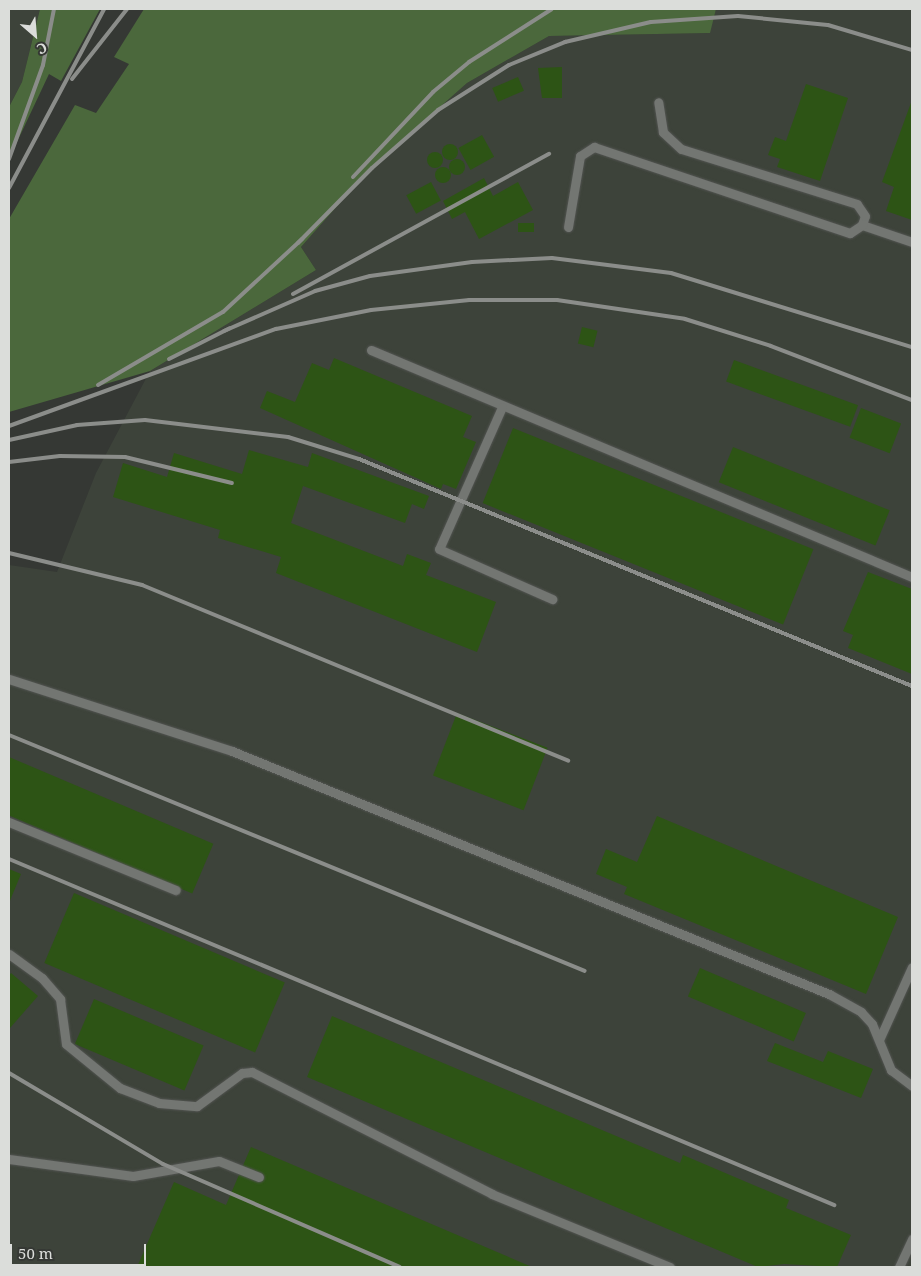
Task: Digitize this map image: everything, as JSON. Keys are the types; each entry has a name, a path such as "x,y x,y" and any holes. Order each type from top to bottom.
{"lane":[{"path":"568,227 580,156 594,147 850,232 862,225 865,216 857,204 681,149 663,132 658,102"},
{"path":"862,225 912,242"},
{"path":"371,350 502,407 912,577"},
{"path":"502,407 439,548 552,599"},
{"path":"9,680 232,751 829,994 861,1012 879,1040 891,1070 912,1086"},
{"path":"9,822 176,890"},
{"path":"9,954 42,978 60,999 66,1044 120,1088 159,1103 198,1106 242,1073 252,1072 492,1194 670,1267"},
{"path":"879,1040 912,966"},
{"path":"9,1159 134,1176 219,1161 258,1177"},
{"path":"900,1267 912,1239"}],"shaded area":[{"path":"9,9 40,9 22,82 9,107"},
{"path":"716,9 912,9 912,1267 9,1267 9,565 57,572 96,473 150,371 316,270 301,247 369,170 467,83 549,36 709,33"}],"green space":[{"path":"40,9 100,9 61,81 49,74 9,159 9,107 22,82"},
{"path":"144,9 716,9 710,33 549,36 467,83 369,170 301,247 316,270 150,371 9,412 9,219 75,105 96,113 129,64 114,57"}],"building":[{"path":"562,67 562,98 542,98 538,68"},
{"path":"518,77 524,91 498,102 492,88"},
{"path":"806,84 848,98 820,181 777,167 780,159 768,155 775,137 786,141"},
{"path":"912,100 912,220 886,211 894,187 882,182"},
{"path":"482,135 494,157 471,170 458,148"},
{"path":"450,144 456,146 458,152 456,158 450,160 444,158 442,152 444,146"},
{"path":"435,152 441,154 443,160 441,166 435,168 429,166 427,160 429,154"},
{"path":"457,159 463,161 465,167 463,173 457,175 451,173 449,167 451,161"},
{"path":"443,167 449,169 451,175 449,181 443,183 437,181 435,175 437,169"},
{"path":"484,178 493,196 518,182 533,210 479,239 465,212 452,219 443,201"},
{"path":"431,182 441,201 416,214 406,195"},
{"path":"518,223 534,223 534,232 518,232"},
{"path":"582,327 598,331 593,347 578,343"},
{"path":"334,358 472,416 463,437 476,442 456,489 443,484 441,489 260,408 267,391 295,402 312,363 329,370"},
{"path":"734,360 858,405 850,427 726,382"},
{"path":"861,408 901,423 890,453 850,438"},
{"path":"513,428 813,549 783,624 483,503"},
{"path":"733,447 890,510 875,546 719,482"},
{"path":"249,450 308,467 312,453 429,496 424,509 412,504 405,523 303,486 291,523 403,566 407,554 431,563 426,575 496,602 477,652 276,573 281,557 218,538 220,530 113,497 123,463 167,477 174,453 242,474"},
{"path":"868,572 912,589 912,674 848,648 853,635 843,631"},
{"path":"457,713 548,748 524,810 433,776"},
{"path":"9,757 213,844 192,893 9,816"},
{"path":"657,816 898,917 866,994 624,894 627,887 596,874 606,849 637,862"},
{"path":"9,869 21,874 9,903"},
{"path":"74,893 285,982 255,1052 44,963"},
{"path":"700,968 806,1013 794,1041 688,997"},
{"path":"11,973 38,996 10,1028 9,976"},
{"path":"94,999 204,1045 184,1091 75,1044"},
{"path":"332,1016 680,1163 683,1155 789,1200 786,1208 851,1235 837,1267 784,1264 758,1267 307,1077"},
{"path":"775,1043 823,1062 828,1051 873,1069 861,1098 767,1061"},
{"path":"251,1147 532,1267 137,1267 174,1182 226,1205"}],"railway":[{"path":"9,159 43,65 54,9"},
{"path":"9,188 104,9"},
{"path":"72,79 127,9"},
{"path":"353,177 433,92 469,62 552,9"},
{"path":"298,243 372,168 438,110 509,65 565,42 651,22 738,16 828,25 912,50"},
{"path":"293,294 549,154"},
{"path":"98,385 223,312 302,239"},
{"path":"224,331 315,291 370,276 472,262 552,258 671,273 912,347"},
{"path":"9,426 276,329 371,310 469,300 557,300 685,319 771,346 912,400"},
{"path":"169,359 230,328"},
{"path":"9,440 77,425 145,420 288,437 359,459 912,686"},
{"path":"9,462 60,456 125,457 232,483"},
{"path":"9,553 142,585 568,761"},
{"path":"9,735 585,971"},
{"path":"9,859 834,1205"},
{"path":"9,1073 163,1164 400,1267"}]}
